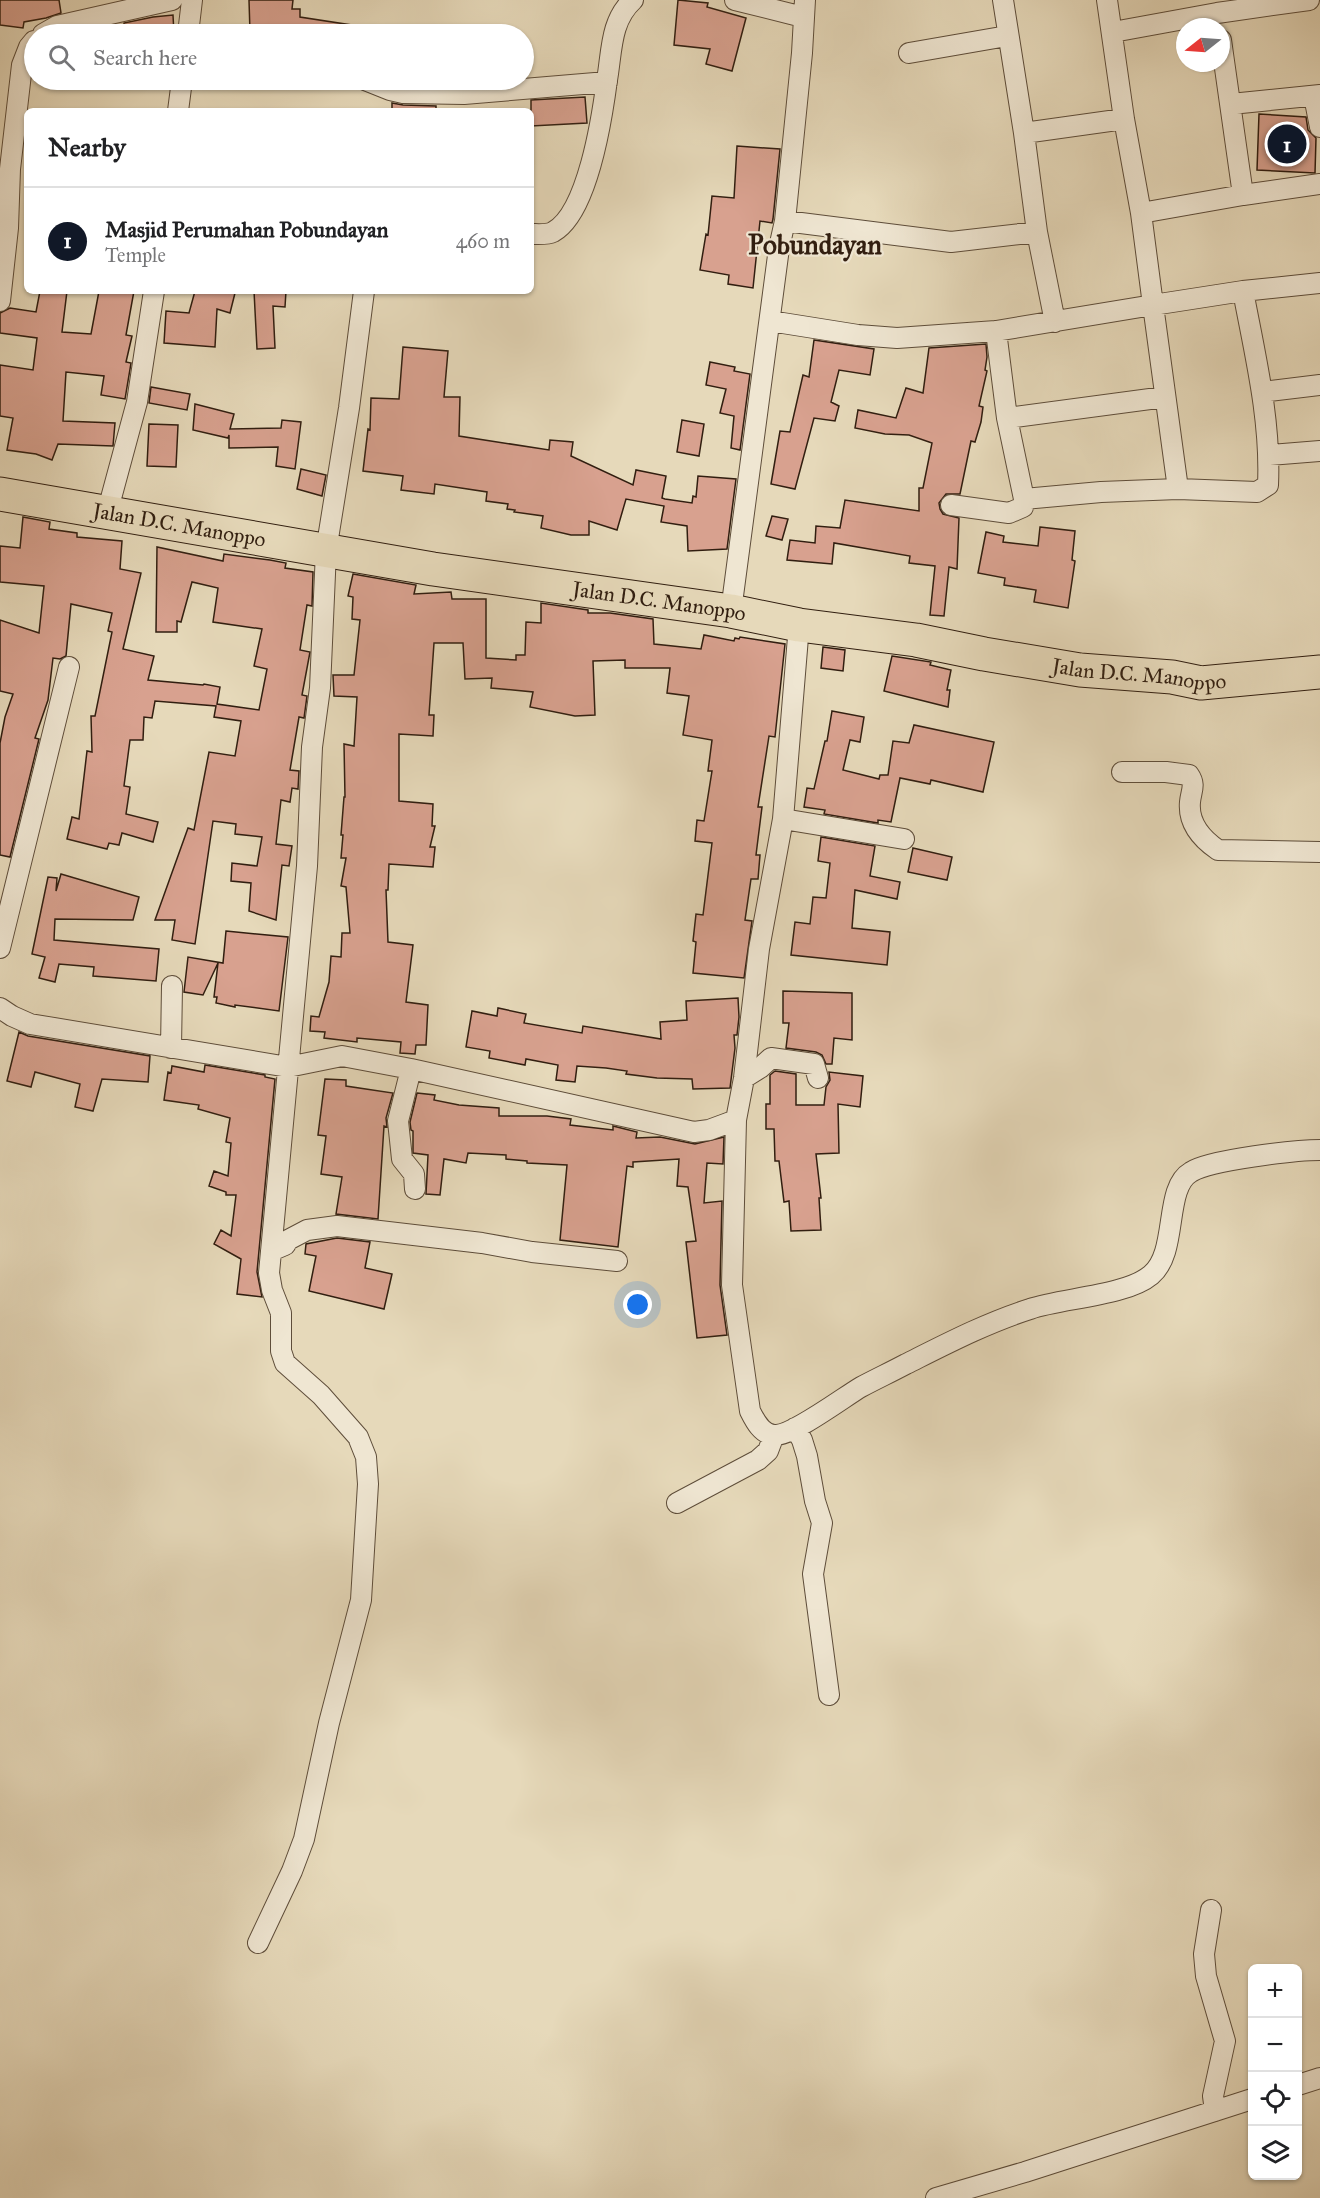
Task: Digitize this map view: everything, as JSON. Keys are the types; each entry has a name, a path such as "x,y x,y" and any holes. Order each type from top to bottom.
{"highway":[{"name":"Jalan D.C. Manoppo","path":"0,494 433,569 731,611 799,625 916,640 1080,670 1172,677 1201,683 1320,672"}],"street":[{"path":"66,24 172,0"},
{"path":"189,24 192,0"},
{"path":"534,234 552,233 574,211 588,174 607,82 614,30 624,8 633,0"},
{"path":"731,611 785,221 804,9 735,0"},
{"path":"1002,0 1024,133 1036,232 1055,322"},
{"path":"1107,0 1124,119 1141,213 1178,489"},
{"path":"1227,18 1307,0"},
{"path":"1113,32 1176,25"},
{"path":"909,53 1007,36"},
{"path":"0,301 8,228 19,169 24,60"},
{"path":"1226,72 1243,195"},
{"path":"534,88 607,82"},
{"path":"178,108 181,90"},
{"path":"390,90 403,93 464,94 512,90"},
{"path":"1231,104 1317,96 1320,127"},
{"path":"1024,133 1124,119"},
{"path":"1141,213 1320,184"},
{"path":"785,221 951,242 1036,232"},
{"path":"770,321 897,338 996,331 1243,291 1320,283"},
{"path":"1024,499 1101,492 1178,489 1261,491 1268,485 1269,455 1262,392 1243,291"},
{"path":"107,513 137,402 154,294"},
{"path":"258,1943 292,1871 304,1839 329,1723 361,1600 369,1484 366,1457 358,1437 321,1395 285,1363 281,1351 281,1313 269,1280 306,866 312,747 321,688 326,550 349,408 364,294"},
{"path":"951,505 1009,513 1023,507 1024,499 1007,418 996,331"},
{"path":"1262,392 1320,385"},
{"path":"1007,418 1165,397"},
{"path":"1269,455 1320,451"},
{"path":"799,625 783,819 759,949 744,1078 736,1120 732,1285 750,1411 755,1422 766,1433 774,1435 795,1428 863,1386 973,1330 1031,1308 1109,1292 1150,1276 1159,1265 1165,1252 1181,1181 1194,1170 1257,1157 1320,1150"},
{"path":"0,948 6,900 69,667"},
{"path":"1122,772 1166,772 1189,775 1194,785 1190,806 1194,823 1199,834 1218,850 1320,852"},
{"path":"783,819 904,839"},
{"path":"171,1048 172,986"},
{"path":"0,1008 12,1017 30,1024 288,1067 342,1056 411,1069 694,1132 710,1130 736,1120"},
{"path":"744,1078 771,1058 814,1064 818,1078"},
{"path":"411,1069 398,1121 402,1159 414,1174 415,1189"},
{"path":"271,1251 285,1245 288,1239 307,1230 337,1226 617,1261"},
{"path":"795,1428 807,1456 814,1501 822,1523 813,1574 829,1695"},
{"path":"677,1503 758,1460 768,1451 774,1435"},
{"path":"1211,1910 1204,1954 1206,1976 1225,2041 1213,2096 1215,2110"},
{"path":"1302,2084 1320,2078"},
{"path":"936,2198 1025,2172 1248,2100"}],"building":[{"path":"0,0 59,0 61,13 24,22 23,28 0,25"},
{"path":"249,0 293,0 292,9 300,9 300,17 345,24 250,24"},
{"path":"678,0 708,3 707,7 746,18 732,71 706,64 710,49 674,45"},
{"path":"173,15 173,24 124,24 124,23"},
{"path":"585,97 587,123 534,126 534,108 531,108 531,100"},
{"path":"392,103 436,106 436,108 392,108"},
{"path":"1259,114 1306,117 1308,130 1316,138 1315,173 1257,170"},
{"path":"737,146 780,149 773,219 772,223 760,221 753,288 728,284 729,275 700,270 706,234 708,235 712,196 734,198"},
{"path":"39,294 67,294 62,332 91,334 98,294 133,294 126,335 132,336 126,362 131,363 125,399 101,395 104,376 66,372 63,421 115,423 113,446 58,444 52,460 36,454 7,450 13,418 0,416 0,365 33,370 37,338 0,333 0,313 10,308 36,312"},
{"path":"194,294 235,294 230,313 217,309 215,347 164,343 166,311 189,313"},
{"path":"254,294 286,294 285,307 273,306 275,348 257,349"},
{"path":"814,340 874,349 870,375 839,370 831,402 839,406 835,421 814,418 795,489 771,484 780,431 790,432 803,375 809,377"},
{"path":"986,344 985,370 987,371 979,406 983,407 981,422 975,442 971,441 960,494 946,494 939,503 943,514 959,518 957,569 949,567 944,616 930,615 935,566 909,563 910,556 834,543 832,564 787,560 790,540 815,543 816,526 840,528 845,500 919,511 919,488 923,488 932,443 909,435 885,434 855,428 858,410 896,418 906,388 923,393 929,348"},
{"path":"403,347 448,351 444,397 460,397 459,436 549,450 550,440 573,442 571,456 633,485 636,470 666,476 662,498 665,499 692,503 693,496 696,497 698,476 736,479 727,549 688,551 687,526 661,522 664,506 626,499 617,530 589,521 589,535 571,535 541,528 543,516 514,512 515,510 507,509 508,504 486,501 487,492 435,484 434,494 401,490 403,476 363,471 368,429 370,430 371,398 399,399"},
{"path":"710,362 735,367 734,371 750,374 740,450 731,448 734,416 720,413 726,389 706,385"},
{"path":"151,387 190,394 187,410 149,403"},
{"path":"195,404 234,414 230,429 281,428 282,420 301,422 295,469 276,466 278,447 229,448 229,435 228,438 193,430"},
{"path":"682,420 704,424 699,456 677,452"},
{"path":"149,424 178,425 176,467 147,466"},
{"path":"301,469 326,475 322,496 297,489"},
{"path":"772,516 788,519 782,540 766,536"},
{"path":"23,517 50,522 49,529 77,533 77,537 122,541 120,569 141,573 123,649 154,656 148,680 220,687 217,704 259,710 267,669 254,666 262,629 213,622 218,588 192,582 181,622 177,621 177,632 156,632 157,547 223,561 224,554 270,560 286,563 285,568 313,572 312,606 307,605 300,650 310,652 302,695 307,696 304,718 299,717 290,770 299,771 298,789 292,788 290,802 281,800 276,844 292,846 289,866 282,865 276,920 249,911 251,883 231,881 232,863 257,866 262,837 235,834 236,824 213,821 195,944 172,940 175,920 155,920 188,828 194,830 209,752 235,756 241,721 214,717 216,706 155,701 152,718 144,717 143,740 130,740 124,786 130,787 126,814 158,822 153,842 122,833 119,845 109,843 107,849 67,839 72,817 79,819 87,751 92,752 91,716 95,716 112,632 108,631 112,613 71,604 66,656 60,659 53,658 48,700 35,738 39,739 10,857 0,855 0,743 5,717 13,694 0,691 0,620 39,633 44,586 0,582 0,546 20,548"},
{"path":"1040,527 1075,531 1072,560 1075,561 1068,608 1034,602 1036,590 1004,585 1005,578 978,573 986,532 1004,536 1003,542 1038,546"},
{"path":"353,574 416,585 414,594 451,592 452,599 486,599 486,658 516,660 516,655 525,655 526,622 541,623 541,603 588,610 588,613 610,613 653,619 654,644 701,649 704,635 734,641 735,638 740,637 785,644 775,737 769,736 758,807 762,807 756,855 760,855 758,879 751,879 745,920 752,921 744,978 693,973 696,914 703,915 712,843 695,841 697,820 704,821 712,771 708,771 712,740 683,735 689,696 667,693 670,668 625,668 625,660 593,661 595,715 575,716 530,707 533,692 491,688 492,678 465,679 463,643 434,643 429,715 434,715 433,736 399,734 399,801 433,804 432,826 435,826 430,847 435,847 433,867 389,864 388,890 386,890 388,942 413,945 406,1002 428,1005 426,1045 416,1045 415,1054 400,1053 401,1042 357,1038 357,1042 324,1038 325,1032 310,1031 311,1016 319,1017 329,982 331,956 341,957 342,933 350,933 346,887 341,886 346,858 341,858 343,835 341,835 345,797 344,744 354,746 357,697 334,696 333,675 354,675 360,620 352,619 353,597 348,596"},
{"path":"823,647 845,650 843,671 821,668"},
{"path":"892,656 931,662 930,665 951,670 947,690 950,690 948,707 884,691"},
{"path":"832,711 864,717 860,742 850,740 843,770 879,779 880,775 888,775 893,741 909,743 914,725 994,742 983,792 931,780 930,784 900,778 891,822 878,820 878,823 824,814 825,810 804,807 807,788 814,789 825,741 827,741"},
{"path":"821,837 875,846 870,876 900,882 897,899 855,890 852,928 890,932 887,965 791,955 795,922 810,924 813,897 826,898 830,863 818,861"},
{"path":"913,848 952,857 947,880 908,872"},
{"path":"61,874 139,897 133,920 55,919 54,940 159,949 156,981 93,976 94,967 59,964 55,982 39,978 45,957 32,954 48,877 57,878 56,891"},
{"path":"226,931 288,937 279,1011 216,1003 217,997 214,997 218,963 203,995 184,992 188,957 223,963"},
{"path":"783,991 852,993 852,1040 834,1038 832,1064 826,1064 822,1055 816,1052 786,1048 789,1023 783,1023"},
{"path":"738,998 739,1017 737,1035 734,1035 735,1048 730,1088 693,1089 692,1079 657,1078 626,1074 627,1071 577,1066 575,1082 556,1080 558,1065 526,1059 525,1065 489,1058 490,1051 466,1047 472,1011 497,1016 498,1008 526,1014 524,1023 582,1033 583,1026 661,1039 660,1022 687,1020 686,1001"},
{"path":"19,1032 28,1036 150,1056 148,1082 102,1079 93,1111 75,1107 80,1084 35,1072 31,1087 7,1081"},
{"path":"205,1065 265,1075 265,1077 275,1079 257,1272 262,1297 237,1294 241,1259 214,1244 221,1230 231,1236 236,1195 226,1195 226,1192 209,1186 214,1171 228,1176 231,1143 226,1142 230,1118 198,1109 199,1105 164,1100 168,1072 171,1073 172,1066 204,1072"},
{"path":"775,1071 796,1074 796,1105 824,1105 826,1087 830,1080 829,1072 863,1076 860,1107 838,1104 839,1153 816,1154 821,1198 819,1198 821,1230 791,1231 789,1201 784,1202 779,1161 775,1161 774,1129 766,1129 766,1104 770,1104 770,1075"},
{"path":"325,1079 346,1080 346,1086 393,1093 386,1118 387,1127 384,1126 378,1219 336,1214 342,1177 321,1174 326,1136 318,1135"},
{"path":"417,1093 435,1095 434,1100 459,1105 499,1108 499,1116 547,1116 571,1119 570,1125 613,1130 613,1126 637,1132 636,1138 660,1137 695,1144 724,1137 723,1164 707,1163 704,1203 722,1201 720,1285 727,1335 697,1338 686,1242 696,1241 688,1187 677,1186 679,1159 633,1162 633,1167 627,1166 618,1247 560,1240 567,1165 527,1163 527,1161 506,1159 506,1155 468,1153 466,1163 444,1159 440,1195 426,1194 428,1155 413,1153 413,1131 410,1122"},
{"path":"337,1238 370,1242 365,1268 392,1274 384,1309 309,1291 316,1256 305,1254 306,1244"}],"place":[{"name":"Masjid Perumahan Pobundayan","path":"1287,144"}],"district":[{"name":"Pobundayan","path":"815,244"}]}
